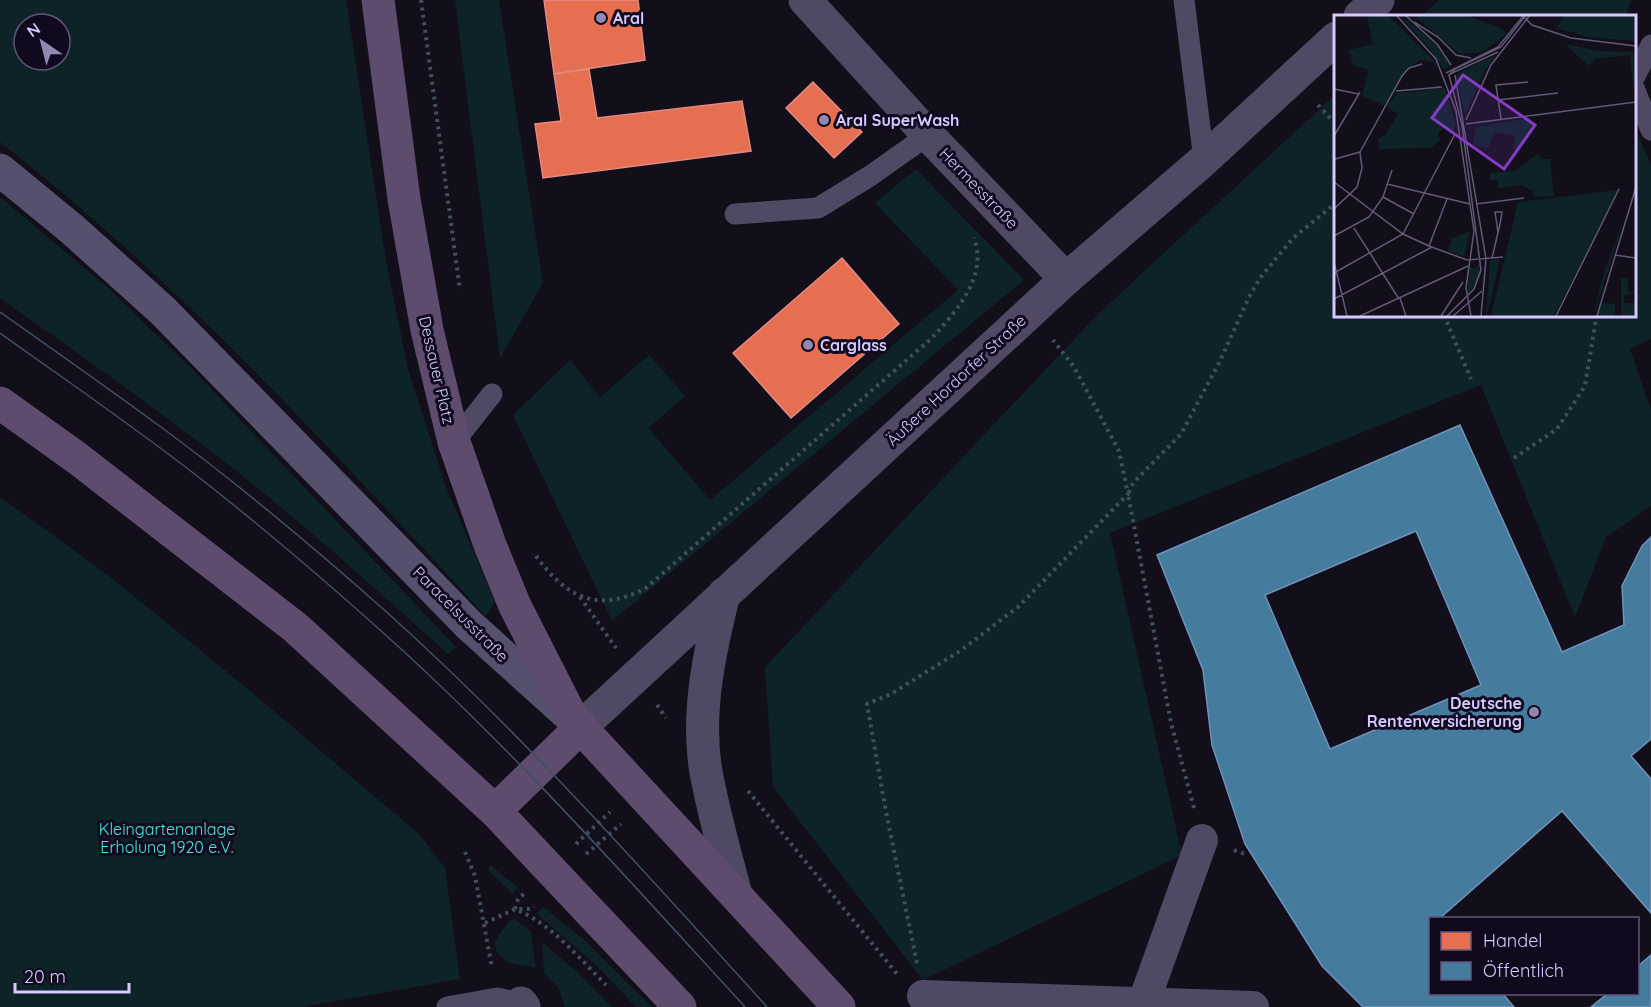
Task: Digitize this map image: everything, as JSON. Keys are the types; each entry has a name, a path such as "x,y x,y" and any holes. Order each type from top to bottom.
{"main road":[{"name":"Dessauer Platz","path":"378,0 410,232 427,330 454,442 490,545 515,606 576,722"},
{"name":"Paracelsusstraße","path":"0,170 74,230 163,311 469,625 576,722 839,1007"},
{"path":"0,404 78,458 296,628 495,811 680,1007"},
{"path":"495,811 576,722"}],"street":[{"path":"1361,15 1378,0"},
{"name":"Hermesstraße","path":"821,6 928,135 1066,279"},
{"name":"Äußere Hordorfer Straße","path":"576,722 724,594 1066,279 1204,160 1334,40"},
{"path":"724,594 710,649 704,699 704,749 709,785 736,895"},
{"path":"1142,1005 1202,840"},
{"path":"912,988 1142,1005 1253,1007"}],"lane":[{"path":"1184,0 1204,160"},
{"path":"1636,76 1651,45"},
{"path":"1636,91 1651,130"},
{"path":"735,214 818,208 870,176 928,135"},
{"path":"454,442 492,394"},
{"path":"447,1007 514,1003"}],"path":[{"path":"421,0 460,292"},
{"path":"1316,103 1334,122"},
{"path":"912,988 886,812 867,704 891,694 950,657 1018,607 1128,494 1133,483 1180,434 1221,361 1249,297 1260,278 1293,238 1334,204"},
{"path":"535,555 547,572 564,588 580,597 606,600 628,598 661,577 939,330 957,308 976,273 978,258 973,233"},
{"path":"1444,316 1471,379"},
{"path":"1514,458 1557,429 1585,386 1595,316"},
{"path":"1051,337 1074,368 1119,451 1171,723 1202,840 1245,854"},
{"path":"515,909 518,899 638,787"},
{"path":"746,789 912,988"},
{"path":"465,852 475,876 485,923 514,1003"},
{"path":"485,923 515,909 532,916 612,991"}],"green space":[{"path":"0,0 346,0 386,261 408,369 446,487 495,602 486,617 328,447 239,356 146,267 50,182 0,142"},
{"path":"455,0 499,0 543,283 500,358"},
{"path":"1439,0 1631,0 1626,15 1422,15"},
{"path":"1334,96 1334,316 1636,316 1636,130 1651,165 1651,339 1630,349 1651,410 1651,506 1606,537 1575,617 1481,385 1110,533 1182,855 923,980 773,787 765,667 1099,313"},
{"path":"916,169 1024,280 612,621 513,415 570,360 600,397 649,355 685,396 648,428 710,500 958,290 875,203"},
{"path":"0,197 107,287 194,371 456,647 448,654 259,489 145,402 0,298"},
{"name":"Kleingartenanlage Erholung 1920 e.V.","path":"0,497 108,575 249,690 420,835 445,868 460,979 302,1007 0,1007"},
{"path":"490,865 518,887 513,894 488,870"},
{"path":"543,907 583,939 652,1007 636,1007 597,966 537,914"},
{"path":"514,919 531,932 536,968 509,963 496,952 495,941 509,921"},
{"path":"542,942 612,1007 565,1007 558,987 544,973"}],"building: Handel":[{"path":"544,0 638,0 645,60 554,74"},
{"path":"589,69 597,118 742,101 751,151 543,178 535,124 561,121 554,74"},
{"name":"Aral SuperWash","path":"813,82 862,132 834,158 786,108"},
{"name":"Carglass","path":"842,258 899,324 791,418 733,353"}],"building: Öffentlich":[{"name":"Deutsche Rentenversicherung","path":"1460,425 1562,652 1624,625 1622,586 1642,546 1651,537 1651,739 1631,756 1651,779 1651,913 1562,811 1441,917 1429,917 1429,995 1504,995 1514,1007 1363,1007 1322,966 1245,844 1212,745 1203,670 1157,555","holes":["1416,531 1481,685 1330,749 1265,595"]},
{"path":"1651,955 1651,1007 1591,1007 1606,995 1639,995 1639,965"}],"tram line":[{"path":"0,312 191,449 307,543 391,616 441,662 537,758 767,1007"},
{"path":"0,333 127,423 201,479 291,552 379,629 475,719 521,766 745,1007"}],"place":[{"name":"Aral","path":"601,18"},
{"name":"Aral SuperWash","path":"824,120"},
{"name":"Carglass","path":"808,345"},
{"name":"Deutsche Rentenversicherung","path":"1534,712"}]}
